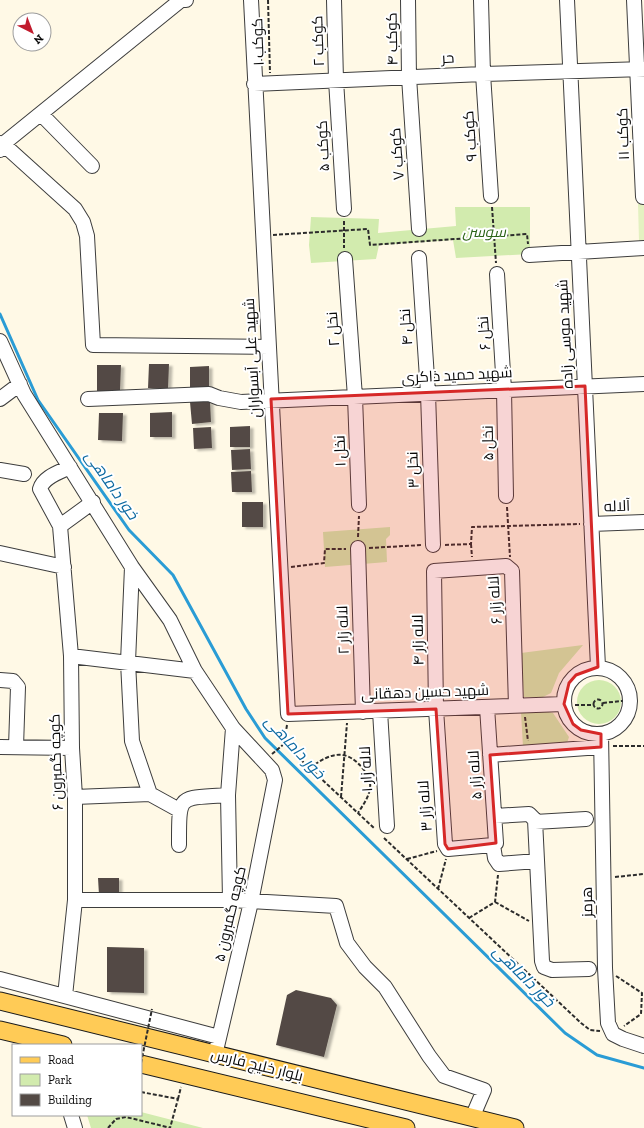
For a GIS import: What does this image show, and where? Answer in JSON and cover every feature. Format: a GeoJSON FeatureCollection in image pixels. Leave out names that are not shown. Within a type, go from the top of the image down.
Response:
{"type":"FeatureCollection","features":[{"type":"Feature","properties":{"kind":"main road","name":"بلوار خلیج فارس"},"geometry":{"type":"LineString","coordinates":[[0,1001],[515,1128]]}},
{"type":"Feature","properties":{"kind":"main road"},"geometry":{"type":"LineString","coordinates":[[5,1031],[59,1044]]}},
{"type":"Feature","properties":{"kind":"main road","name":"بلوار خلیج فارس"},"geometry":{"type":"LineString","coordinates":[[142,1063],[406,1128]]}},
{"type":"Feature","properties":{"kind":"street"},"geometry":{"type":"LineString","coordinates":[[186,0],[181,0],[1,146],[75,209],[83,222],[87,236],[93,345],[268,347]]}},
{"type":"Feature","properties":{"kind":"street","name":"شهید علی آبسواران"},"geometry":{"type":"LineString","coordinates":[[251,0],[254,84],[288,714]]}},
{"type":"Feature","properties":{"kind":"street","name":"کوکب ۲"},"geometry":{"type":"LineString","coordinates":[[334,0],[336,80]]}},
{"type":"Feature","properties":{"kind":"street","name":"کوکب ۴"},"geometry":{"type":"LineString","coordinates":[[408,0],[409,77]]}},
{"type":"Feature","properties":{"kind":"street","name":"کوکب ۹"},"geometry":{"type":"LineString","coordinates":[[480,0],[491,196]]}},
{"type":"Feature","properties":{"kind":"street","name":"شهید موسی زاده"},"geometry":{"type":"LineString","coordinates":[[567,0],[598,667]]}},
{"type":"Feature","properties":{"kind":"street","name":"کوکب ۱۱"},"geometry":{"type":"LineString","coordinates":[[634,0],[641,69],[643,197]]}},
{"type":"Feature","properties":{"kind":"street","name":"حر"},"geometry":{"type":"LineString","coordinates":[[254,84],[641,69]]}},
{"type":"Feature","properties":{"kind":"street","name":"کوکب ۷"},"geometry":{"type":"LineString","coordinates":[[409,77],[419,235]]}},
{"type":"Feature","properties":{"kind":"street","name":"کوکب ۵"},"geometry":{"type":"LineString","coordinates":[[336,80],[344,209]]}},
{"type":"Feature","properties":{"kind":"street"},"geometry":{"type":"LineString","coordinates":[[41,114],[92,166]]}},
{"type":"Feature","properties":{"kind":"street"},"geometry":{"type":"LineString","coordinates":[[529,255],[644,248]]}},
{"type":"Feature","properties":{"kind":"street","name":"نخل ۴"},"geometry":{"type":"LineString","coordinates":[[419,258],[428,393]]}},
{"type":"Feature","properties":{"kind":"street","name":"نخل ۲"},"geometry":{"type":"LineString","coordinates":[[345,259],[355,396]]}},
{"type":"Feature","properties":{"kind":"street","name":"نخل ۶"},"geometry":{"type":"LineString","coordinates":[[497,274],[504,390]]}},
{"type":"Feature","properties":{"kind":"street"},"geometry":{"type":"LineString","coordinates":[[0,341],[20,384],[132,567],[170,620],[195,671],[233,728],[264,762]]}},
{"type":"Feature","properties":{"kind":"street"},"geometry":{"type":"LineString","coordinates":[[0,399],[20,384]]}},
{"type":"Feature","properties":{"kind":"street","name":"شهید حمید ذاکری"},"geometry":{"type":"LineString","coordinates":[[88,399],[209,394],[219,398],[240,402],[644,384]]}},
{"type":"Feature","properties":{"kind":"street","name":"نخل ۵"},"geometry":{"type":"LineString","coordinates":[[504,390],[506,496]]}},
{"type":"Feature","properties":{"kind":"street","name":"نخل ۳"},"geometry":{"type":"LineString","coordinates":[[428,393],[433,545]]}},
{"type":"Feature","properties":{"kind":"street","name":"نخل ۱"},"geometry":{"type":"LineString","coordinates":[[355,396],[359,505]]}},
{"type":"Feature","properties":{"kind":"street"},"geometry":{"type":"LineString","coordinates":[[70,467],[45,479],[41,483],[40,489],[60,526],[93,502]]}},
{"type":"Feature","properties":{"kind":"street"},"geometry":{"type":"LineString","coordinates":[[0,470],[24,474]]}},
{"type":"Feature","properties":{"kind":"street","name":"آلاله"},"geometry":{"type":"LineString","coordinates":[[591,524],[644,522]]}},
{"type":"Feature","properties":{"kind":"street","name":"کوچه گمبرون ۶"},"geometry":{"type":"LineString","coordinates":[[60,526],[71,656],[72,748],[75,797],[75,900],[65,996]]}},
{"type":"Feature","properties":{"kind":"street","name":"لاله زار ۲"},"geometry":{"type":"LineString","coordinates":[[358,548],[362,712]]}},
{"type":"Feature","properties":{"kind":"street"},"geometry":{"type":"LineString","coordinates":[[0,553],[64,567]]}},
{"type":"Feature","properties":{"kind":"street","name":"لاله زار ۶"},"geometry":{"type":"LineString","coordinates":[[434,571],[506,566],[512,571],[520,706]]}},
{"type":"Feature","properties":{"kind":"street"},"geometry":{"type":"LineString","coordinates":[[132,567],[128,662],[132,741],[150,794]]}},
{"type":"Feature","properties":{"kind":"street","name":"لاله زار ۴"},"geometry":{"type":"LineString","coordinates":[[434,571],[436,709]]}},
{"type":"Feature","properties":{"kind":"street"},"geometry":{"type":"LineString","coordinates":[[71,656],[195,671]]}},
{"type":"Feature","properties":{"kind":"street"},"geometry":{"type":"LineString","coordinates":[[490,755],[529,752],[601,740],[621,725],[628,716],[631,705],[637,700],[627,683],[619,675],[609,669],[598,667],[586,669],[576,674],[569,683],[565,694],[564,704],[567,715],[573,724],[581,730],[601,740]]}},
{"type":"Feature","properties":{"kind":"street"},"geometry":{"type":"LineString","coordinates":[[0,680],[12,681],[18,687],[16,747]]}},
{"type":"Feature","properties":{"kind":"street","name":"شهید حسین دهقانی"},"geometry":{"type":"LineString","coordinates":[[288,714],[564,704]]}},
{"type":"Feature","properties":{"kind":"street","name":"لاله زار ۵"},"geometry":{"type":"LineString","coordinates":[[487,707],[495,816],[495,858],[499,864]]}},
{"type":"Feature","properties":{"kind":"street","name":"لاله زار ۳"},"geometry":{"type":"LineString","coordinates":[[436,709],[445,844],[448,849],[494,843]]}},
{"type":"Feature","properties":{"kind":"street","name":"لاله زار ۱"},"geometry":{"type":"LineString","coordinates":[[380,711],[382,831]]}},
{"type":"Feature","properties":{"kind":"street"},"geometry":{"type":"LineString","coordinates":[[230,900],[228,795],[233,728]]}},
{"type":"Feature","properties":{"kind":"street","name":"هرمز"},"geometry":{"type":"LineString","coordinates":[[601,740],[604,968],[608,1023],[613,1034]]}},
{"type":"Feature","properties":{"kind":"street"},"geometry":{"type":"LineString","coordinates":[[0,747],[72,748]]}},
{"type":"Feature","properties":{"kind":"street","name":"کوچه گمبرون ۵"},"geometry":{"type":"LineString","coordinates":[[215,1055],[251,902],[275,780],[272,770],[264,762]]}},
{"type":"Feature","properties":{"kind":"street"},"geometry":{"type":"LineString","coordinates":[[75,797],[150,794],[179,810]]}},
{"type":"Feature","properties":{"kind":"street"},"geometry":{"type":"LineString","coordinates":[[179,845],[179,810],[181,804],[187,799],[228,795]]}},
{"type":"Feature","properties":{"kind":"street"},"geometry":{"type":"LineString","coordinates":[[495,816],[529,814],[534,818],[542,961],[544,966],[552,970],[589,968]]}},
{"type":"Feature","properties":{"kind":"street"},"geometry":{"type":"LineString","coordinates":[[535,822],[586,819]]}},
{"type":"Feature","properties":{"kind":"street"},"geometry":{"type":"LineString","coordinates":[[499,864],[537,861]]}},
{"type":"Feature","properties":{"kind":"street"},"geometry":{"type":"LineString","coordinates":[[75,900],[230,900],[336,906],[347,943],[365,967],[385,987],[429,1056],[444,1076],[484,1090],[472,1118]]}},
{"type":"Feature","properties":{"kind":"street"},"geometry":{"type":"LineString","coordinates":[[0,979],[220,1036]]}},
{"type":"Feature","properties":{"kind":"street"},"geometry":{"type":"LineString","coordinates":[[16,984],[40,1011]]}},
{"type":"Feature","properties":{"kind":"street"},"geometry":{"type":"LineString","coordinates":[[5,1031],[26,1044]]}},
{"type":"Feature","properties":{"kind":"street"},"geometry":{"type":"LineString","coordinates":[[613,1034],[630,1042],[644,1046]]}},
{"type":"Feature","properties":{"kind":"street"},"geometry":{"type":"LineString","coordinates":[[71,1116],[75,1128]]}},
{"type":"Feature","properties":{"kind":"street"},"geometry":{"type":"LineString","coordinates":[[74,1116],[75,1128]]}},
{"type":"Feature","properties":{"kind":"path","name":"کوکب ۱"},"geometry":{"type":"LineString","coordinates":[[268,0],[270,83]]}},
{"type":"Feature","properties":{"kind":"path"},"geometry":{"type":"LineString","coordinates":[[491,196],[497,274]]}},
{"type":"Feature","properties":{"kind":"path"},"geometry":{"type":"LineString","coordinates":[[344,209],[345,259]]}},
{"type":"Feature","properties":{"kind":"path"},"geometry":{"type":"LineString","coordinates":[[262,236],[368,229],[370,245],[419,235],[494,237],[527,234],[529,255]]}},
{"type":"Feature","properties":{"kind":"path"},"geometry":{"type":"LineString","coordinates":[[419,235],[419,258]]}},
{"type":"Feature","properties":{"kind":"path"},"geometry":{"type":"LineString","coordinates":[[506,496],[510,568]]}},
{"type":"Feature","properties":{"kind":"path"},"geometry":{"type":"LineString","coordinates":[[358,548],[359,505]]}},
{"type":"Feature","properties":{"kind":"path"},"geometry":{"type":"LineString","coordinates":[[594,705],[594,701],[598,699],[603,703],[637,700]]}},
{"type":"Feature","properties":{"kind":"path"},"geometry":{"type":"LineString","coordinates":[[564,704],[594,705],[595,708],[599,709],[602,707],[603,703]]}},
{"type":"Feature","properties":{"kind":"path"},"geometry":{"type":"LineString","coordinates":[[520,706],[529,752]]}},
{"type":"Feature","properties":{"kind":"path"},"geometry":{"type":"LineString","coordinates":[[341,797],[348,712]]}},
{"type":"Feature","properties":{"kind":"path"},"geometry":{"type":"LineString","coordinates":[[264,762],[284,744],[288,714]]}},
{"type":"Feature","properties":{"kind":"path"},"geometry":{"type":"LineString","coordinates":[[601,740],[644,746]]}},
{"type":"Feature","properties":{"kind":"path"},"geometry":{"type":"LineString","coordinates":[[284,744],[358,813],[382,831],[406,859],[581,1024],[590,1030],[613,1034],[642,1015],[643,993],[604,968]]}},
{"type":"Feature","properties":{"kind":"path"},"geometry":{"type":"LineString","coordinates":[[310,768],[325,758],[344,755],[352,758],[359,764],[367,774],[371,786],[367,800],[358,813]]}},
{"type":"Feature","properties":{"kind":"path"},"geometry":{"type":"LineString","coordinates":[[406,859],[448,849],[438,889]]}},
{"type":"Feature","properties":{"kind":"path"},"geometry":{"type":"LineString","coordinates":[[495,902],[499,864]]}},
{"type":"Feature","properties":{"kind":"path"},"geometry":{"type":"LineString","coordinates":[[603,878],[644,874]]}},
{"type":"Feature","properties":{"kind":"path"},"geometry":{"type":"LineString","coordinates":[[495,902],[541,927]]}},
{"type":"Feature","properties":{"kind":"path"},"geometry":{"type":"LineString","coordinates":[[469,918],[495,902]]}},
{"type":"Feature","properties":{"kind":"path"},"geometry":{"type":"LineString","coordinates":[[142,1058],[152,1009]]}},
{"type":"Feature","properties":{"kind":"path"},"geometry":{"type":"LineString","coordinates":[[108,1128],[116,1119],[126,1117],[170,1128],[178,1100],[142,1092]]}},
{"type":"Feature","properties":{"kind":"highlighted area"},"geometry":{"type":"Polygon","coordinates":[[[585,386],[598,667],[576,675],[569,683],[564,704],[573,724],[581,730],[601,734],[601,747],[490,755],[496,843],[448,849],[445,844],[436,709],[288,714],[271,399],[585,386]]]}},
{"type":"Feature","properties":{"kind":"green space"},"geometry":{"type":"Polygon","coordinates":[[[638,204],[644,204],[644,240],[639,241],[638,204]]]}},
{"type":"Feature","properties":{"kind":"green space","name":"سوسن"},"geometry":{"type":"Polygon","coordinates":[[[455,207],[530,207],[530,254],[456,258],[453,240],[379,245],[376,259],[311,263],[309,245],[311,217],[379,219],[378,233],[456,226],[455,207]]]}},
{"type":"Feature","properties":{"kind":"green space"},"geometry":{"type":"Polygon","coordinates":[[[390,527],[390,535],[386,539],[387,562],[325,567],[323,532],[390,527]]]}},
{"type":"Feature","properties":{"kind":"green space"},"geometry":{"type":"Polygon","coordinates":[[[583,645],[559,673],[551,693],[543,697],[524,697],[521,653],[583,645]]]}},
{"type":"Feature","properties":{"kind":"green space"},"geometry":{"type":"Polygon","coordinates":[[[595,680],[603,680],[608,681],[615,686],[620,693],[620,711],[615,718],[608,723],[595,724],[587,721],[580,714],[577,706],[577,698],[580,690],[587,683],[595,680]]]}},
{"type":"Feature","properties":{"kind":"green space"},"geometry":{"type":"Polygon","coordinates":[[[544,711],[553,713],[569,737],[567,743],[523,747],[521,712],[544,711]]]}},
{"type":"Feature","properties":{"kind":"green space"},"geometry":{"type":"Polygon","coordinates":[[[142,1112],[203,1128],[91,1128],[87,1116],[142,1116],[142,1112]]]}},
{"type":"Feature","properties":{"kind":"building"},"geometry":{"type":"Polygon","coordinates":[[[149,364],[169,364],[168,389],[148,388],[149,364]]]}},
{"type":"Feature","properties":{"kind":"building"},"geometry":{"type":"Polygon","coordinates":[[[97,365],[121,365],[120,391],[97,391],[97,365]]]}},
{"type":"Feature","properties":{"kind":"building"},"geometry":{"type":"Polygon","coordinates":[[[209,366],[209,387],[190,388],[190,367],[209,366]]]}},
{"type":"Feature","properties":{"kind":"building"},"geometry":{"type":"Polygon","coordinates":[[[210,401],[211,422],[192,424],[190,402],[210,401]]]}},
{"type":"Feature","properties":{"kind":"building"},"geometry":{"type":"Polygon","coordinates":[[[172,412],[172,437],[150,437],[150,413],[172,412]]]}},
{"type":"Feature","properties":{"kind":"building"},"geometry":{"type":"Polygon","coordinates":[[[99,413],[123,413],[122,441],[98,440],[99,413]]]}},
{"type":"Feature","properties":{"kind":"building"},"geometry":{"type":"Polygon","coordinates":[[[250,426],[250,447],[230,447],[230,427],[250,426]]]}},
{"type":"Feature","properties":{"kind":"building"},"geometry":{"type":"Polygon","coordinates":[[[211,427],[212,448],[194,449],[193,428],[211,427]]]}},
{"type":"Feature","properties":{"kind":"building"},"geometry":{"type":"Polygon","coordinates":[[[250,449],[251,469],[232,470],[231,450],[250,449]]]}},
{"type":"Feature","properties":{"kind":"building"},"geometry":{"type":"Polygon","coordinates":[[[251,471],[252,492],[232,492],[231,472],[251,471]]]}},
{"type":"Feature","properties":{"kind":"building"},"geometry":{"type":"Polygon","coordinates":[[[242,502],[263,502],[263,527],[242,527],[242,502]]]}},
{"type":"Feature","properties":{"kind":"building"},"geometry":{"type":"Polygon","coordinates":[[[98,878],[119,878],[119,895],[99,895],[98,878]]]}},
{"type":"Feature","properties":{"kind":"building"},"geometry":{"type":"Polygon","coordinates":[[[107,947],[144,948],[144,993],[107,992],[107,947]]]}},
{"type":"Feature","properties":{"kind":"building"},"geometry":{"type":"Polygon","coordinates":[[[296,990],[331,998],[337,1005],[324,1057],[276,1045],[287,995],[296,990]]]}},
{"type":"Feature","properties":{"kind":"waterway","name":"خور داماهی"},"geometry":{"type":"LineString","coordinates":[[0,314],[38,400],[129,530],[173,575],[246,709],[265,738],[565,1033],[597,1055],[644,1068]]}}]}
